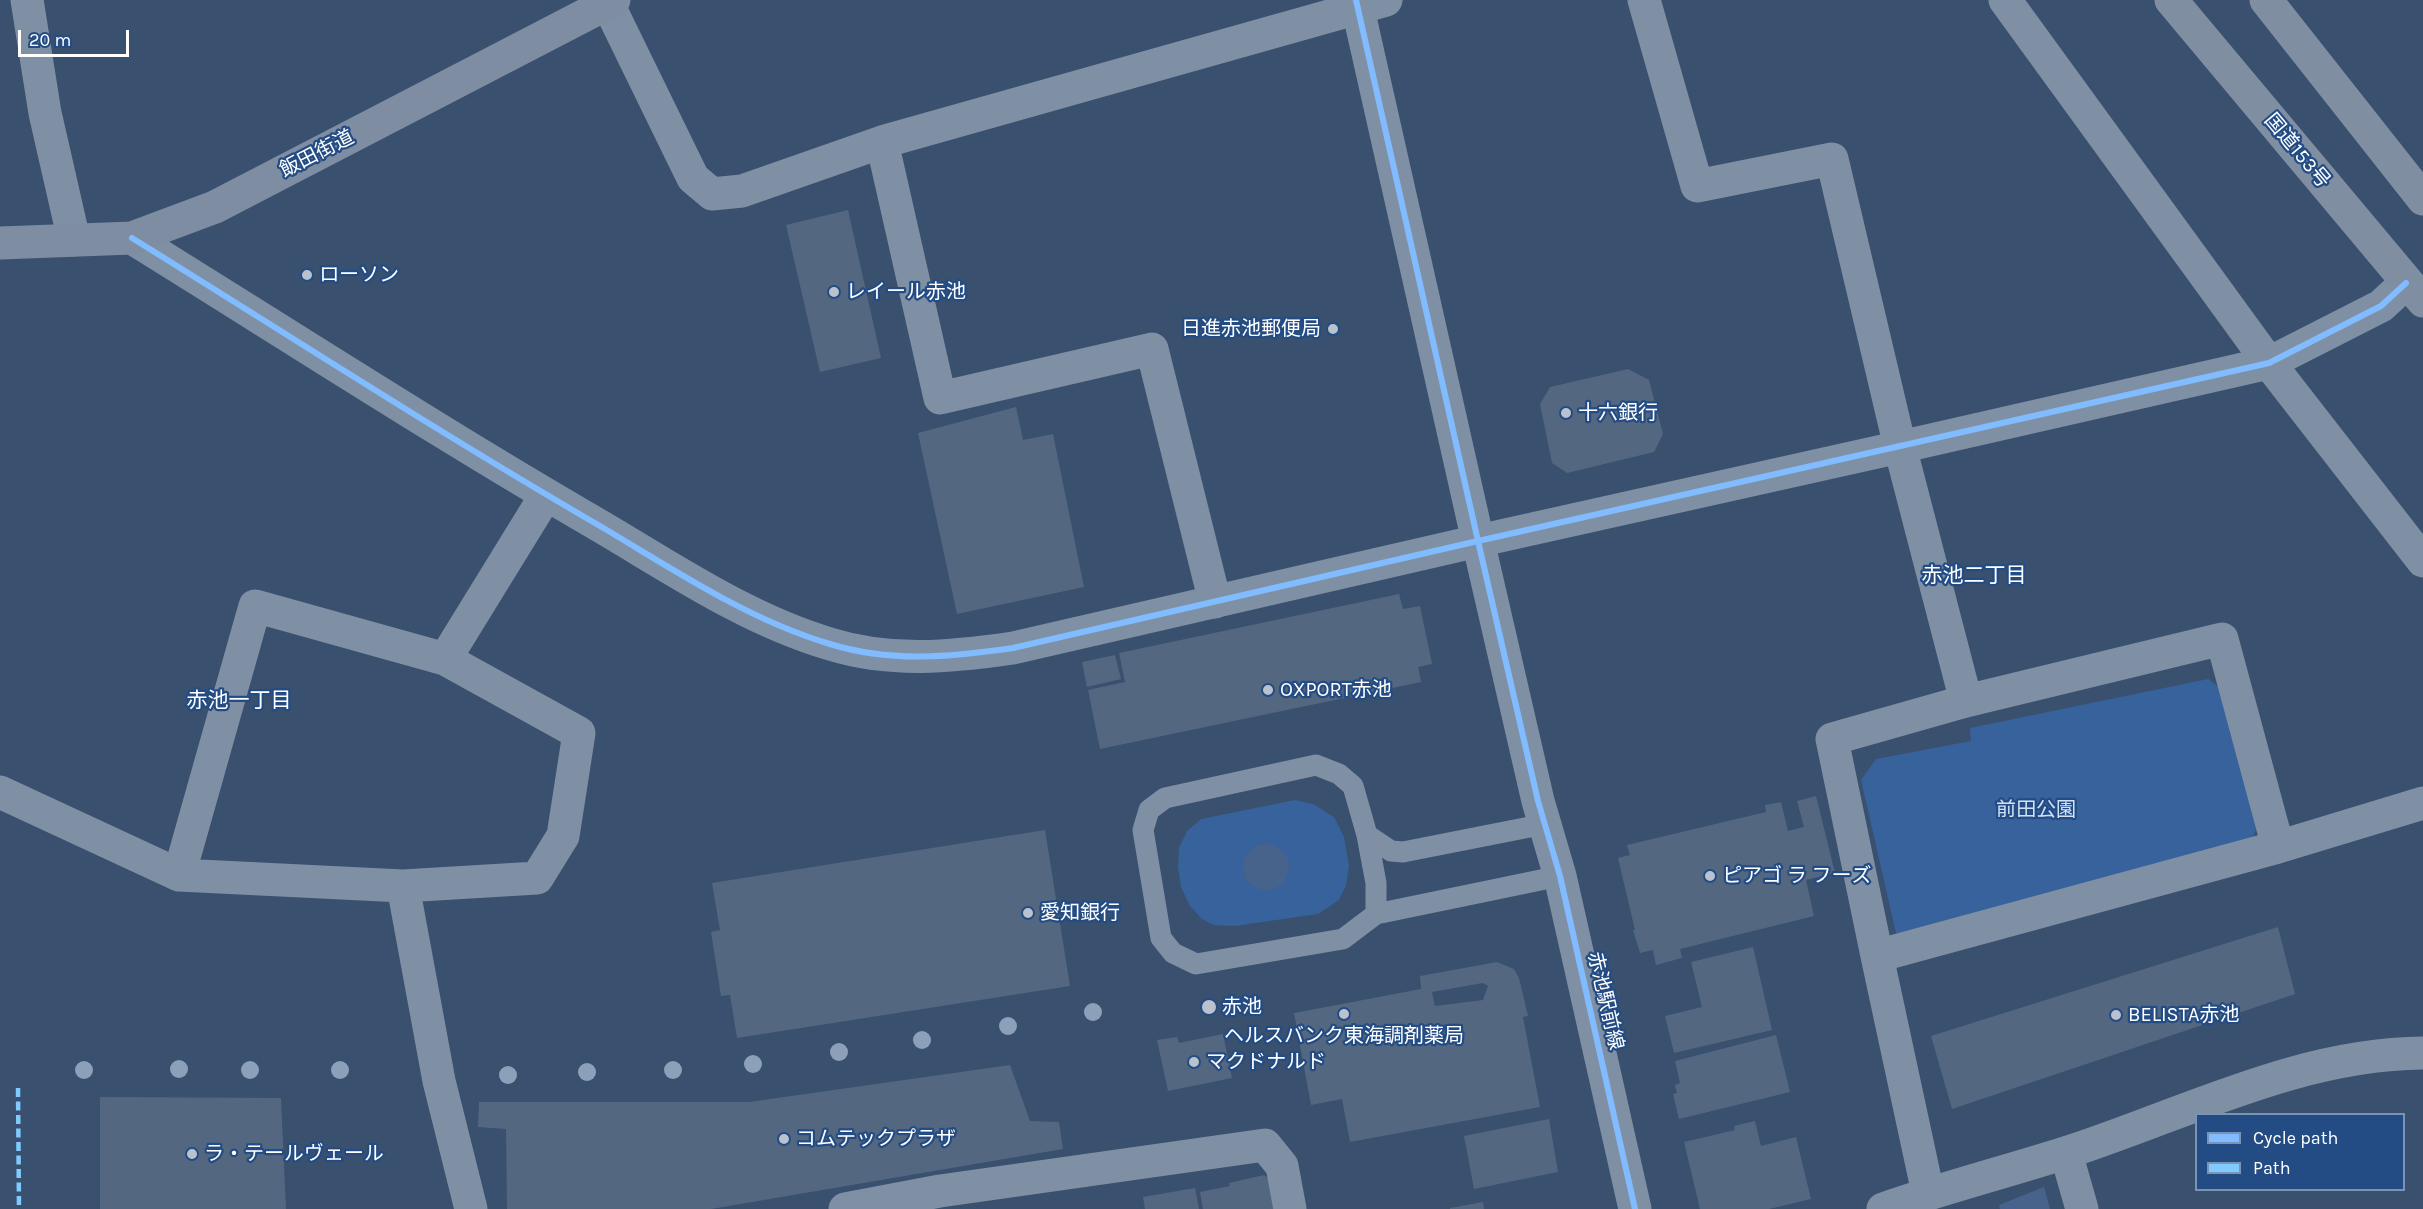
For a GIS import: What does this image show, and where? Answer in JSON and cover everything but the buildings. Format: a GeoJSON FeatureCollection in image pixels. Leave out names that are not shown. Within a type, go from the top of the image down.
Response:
{"type":"FeatureCollection","features":[{"type":"Feature","properties":{"kind":"highway","name":"国道153号"},"geometry":{"type":"LineString","coordinates":[[2171,0],[2415,292]]}},
{"type":"Feature","properties":{"kind":"highway"},"geometry":{"type":"LineString","coordinates":[[2266,0],[2423,199]]}},
{"type":"Feature","properties":{"kind":"main road","name":"飯田街道"},"geometry":{"type":"LineString","coordinates":[[0,243],[132,238],[215,207],[611,2]]}},
{"type":"Feature","properties":{"kind":"street"},"geometry":{"type":"LineString","coordinates":[[27,0],[45,113],[74,240]]}},
{"type":"Feature","properties":{"kind":"street"},"geometry":{"type":"LineString","coordinates":[[1644,0],[1697,186],[1832,159],[1900,447],[1966,701]]}},
{"type":"Feature","properties":{"kind":"street"},"geometry":{"type":"LineString","coordinates":[[2005,0],[2268,363],[2423,561]]}},
{"type":"Feature","properties":{"kind":"street"},"geometry":{"type":"LineString","coordinates":[[611,2],[693,178],[712,194],[742,191],[882,142],[1367,3]]}},
{"type":"Feature","properties":{"kind":"street","name":"赤池駅前線"},"geometry":{"type":"LineString","coordinates":[[1367,3],[1478,541],[1541,812],[1560,876],[1635,1209]]}},
{"type":"Feature","properties":{"kind":"street"},"geometry":{"type":"LineString","coordinates":[[882,142],[940,398],[1152,349],[1215,602]]}},
{"type":"Feature","properties":{"kind":"street"},"geometry":{"type":"LineString","coordinates":[[132,238],[546,495],[723,598],[776,623],[830,644],[888,657],[952,657],[1013,648],[2268,363],[2381,306],[2415,292]]}},
{"type":"Feature","properties":{"kind":"street"},"geometry":{"type":"LineString","coordinates":[[445,658],[546,495]]}},
{"type":"Feature","properties":{"kind":"street"},"geometry":{"type":"LineString","coordinates":[[0,792],[179,875],[404,886],[537,878],[563,836],[579,733],[445,658],[255,606],[179,875]]}},
{"type":"Feature","properties":{"kind":"street"},"geometry":{"type":"LineString","coordinates":[[1928,1193],[1832,739],[1966,701],[2222,639],[2278,847]]}},
{"type":"Feature","properties":{"kind":"street"},"geometry":{"type":"LineString","coordinates":[[1877,956],[2278,847],[2423,802]]}},
{"type":"Feature","properties":{"kind":"street"},"geometry":{"type":"LineString","coordinates":[[404,886],[439,1081],[471,1209]]}},
{"type":"Feature","properties":{"kind":"street"},"geometry":{"type":"LineString","coordinates":[[1883,1209],[1928,1193],[2066,1153],[2294,1071],[2399,1053],[2423,1053]]}},
{"type":"Feature","properties":{"kind":"street"},"geometry":{"type":"LineString","coordinates":[[845,1209],[940,1191],[1265,1145],[1281,1166],[1290,1209]]}},
{"type":"Feature","properties":{"kind":"street"},"geometry":{"type":"LineString","coordinates":[[2066,1153],[2082,1209]]}},
{"type":"Feature","properties":{"kind":"lane"},"geometry":{"type":"LineString","coordinates":[[1376,914],[1376,883],[1367,835],[1353,786],[1339,774],[1316,765],[1165,798],[1149,810],[1143,830],[1161,938],[1173,953],[1196,964],[1342,939],[1376,914],[1560,876]]}},
{"type":"Feature","properties":{"kind":"lane"},"geometry":{"type":"LineString","coordinates":[[1367,835],[1391,851],[1403,852],[1541,812]]}},
{"type":"Feature","properties":{"kind":"green space","name":"前田公園"},"geometry":{"type":"Polygon","coordinates":[[[2208,679],[2222,689],[2256,830],[2249,848],[1917,939],[1896,933],[1861,780],[1876,759],[1971,741],[1970,728],[2208,679]]]}},
{"type":"Feature","properties":{"kind":"green space"},"geometry":{"type":"Polygon","coordinates":[[[1295,800],[1313,804],[1334,817],[1344,837],[1349,866],[1346,885],[1339,900],[1318,914],[1235,926],[1214,925],[1202,919],[1190,906],[1181,887],[1178,867],[1179,848],[1187,831],[1201,819],[1295,800]]]}},
{"type":"Feature","properties":{"kind":"shaded area"},"geometry":{"type":"Polygon","coordinates":[[[1266,844],[1282,851],[1289,867],[1282,883],[1266,890],[1250,883],[1243,867],[1250,851],[1266,844]]]}},
{"type":"Feature","properties":{"kind":"shaded area"},"geometry":{"type":"Polygon","coordinates":[[[2044,1187],[2050,1209],[2000,1209],[1999,1205],[2044,1187]]]}},
{"type":"Feature","properties":{"kind":"marked path"},"geometry":{"type":"LineString","coordinates":[[18,1088],[19,1209]]}},
{"type":"Feature","properties":{"kind":"cycle path"},"geometry":{"type":"LineString","coordinates":[[1356,0],[1478,541],[2269,363],[2381,306],[2406,283]]}},
{"type":"Feature","properties":{"kind":"cycle path"},"geometry":{"type":"LineString","coordinates":[[132,238],[423,420],[683,576],[770,621],[800,634],[853,650],[898,656],[944,656],[1013,648],[1478,541],[1538,801],[1560,876],[1635,1209]]}},
{"type":"Feature","properties":{"kind":"place","name":"ローソン"},"geometry":{"type":"Point","coordinates":[307,275]}},
{"type":"Feature","properties":{"kind":"place","name":"レイール赤池"},"geometry":{"type":"Point","coordinates":[834,292]}},
{"type":"Feature","properties":{"kind":"place","name":"日進赤池郵便局"},"geometry":{"type":"Point","coordinates":[1333,329]}},
{"type":"Feature","properties":{"kind":"place","name":"十六銀行"},"geometry":{"type":"Point","coordinates":[1566,413]}},
{"type":"Feature","properties":{"kind":"place","name":"OXPORT赤池"},"geometry":{"type":"Point","coordinates":[1268,690]}},
{"type":"Feature","properties":{"kind":"place","name":"ピアゴ ラ フーズ"},"geometry":{"type":"Point","coordinates":[1710,876]}},
{"type":"Feature","properties":{"kind":"place","name":"愛知銀行"},"geometry":{"type":"Point","coordinates":[1028,913]}},
{"type":"Feature","properties":{"kind":"place","name":"赤池"},"geometry":{"type":"Point","coordinates":[1209,1007]}},
{"type":"Feature","properties":{"kind":"place","name":"ヘルスバンク東海調剤薬局"},"geometry":{"type":"Point","coordinates":[1344,1014]}},
{"type":"Feature","properties":{"kind":"place","name":"BELISTA赤池"},"geometry":{"type":"Point","coordinates":[2116,1015]}},
{"type":"Feature","properties":{"kind":"place","name":"マクドナルド"},"geometry":{"type":"Point","coordinates":[1194,1062]}},
{"type":"Feature","properties":{"kind":"place","name":"コムテックプラザ"},"geometry":{"type":"Point","coordinates":[784,1139]}},
{"type":"Feature","properties":{"kind":"place","name":"ラ・テールヴェール"},"geometry":{"type":"Point","coordinates":[192,1154]}},
{"type":"Feature","properties":{"kind":"district","name":"赤池二丁目"},"geometry":{"type":"Point","coordinates":[1974,576]}},
{"type":"Feature","properties":{"kind":"district","name":"赤池一丁目"},"geometry":{"type":"Point","coordinates":[239,701]}}]}
